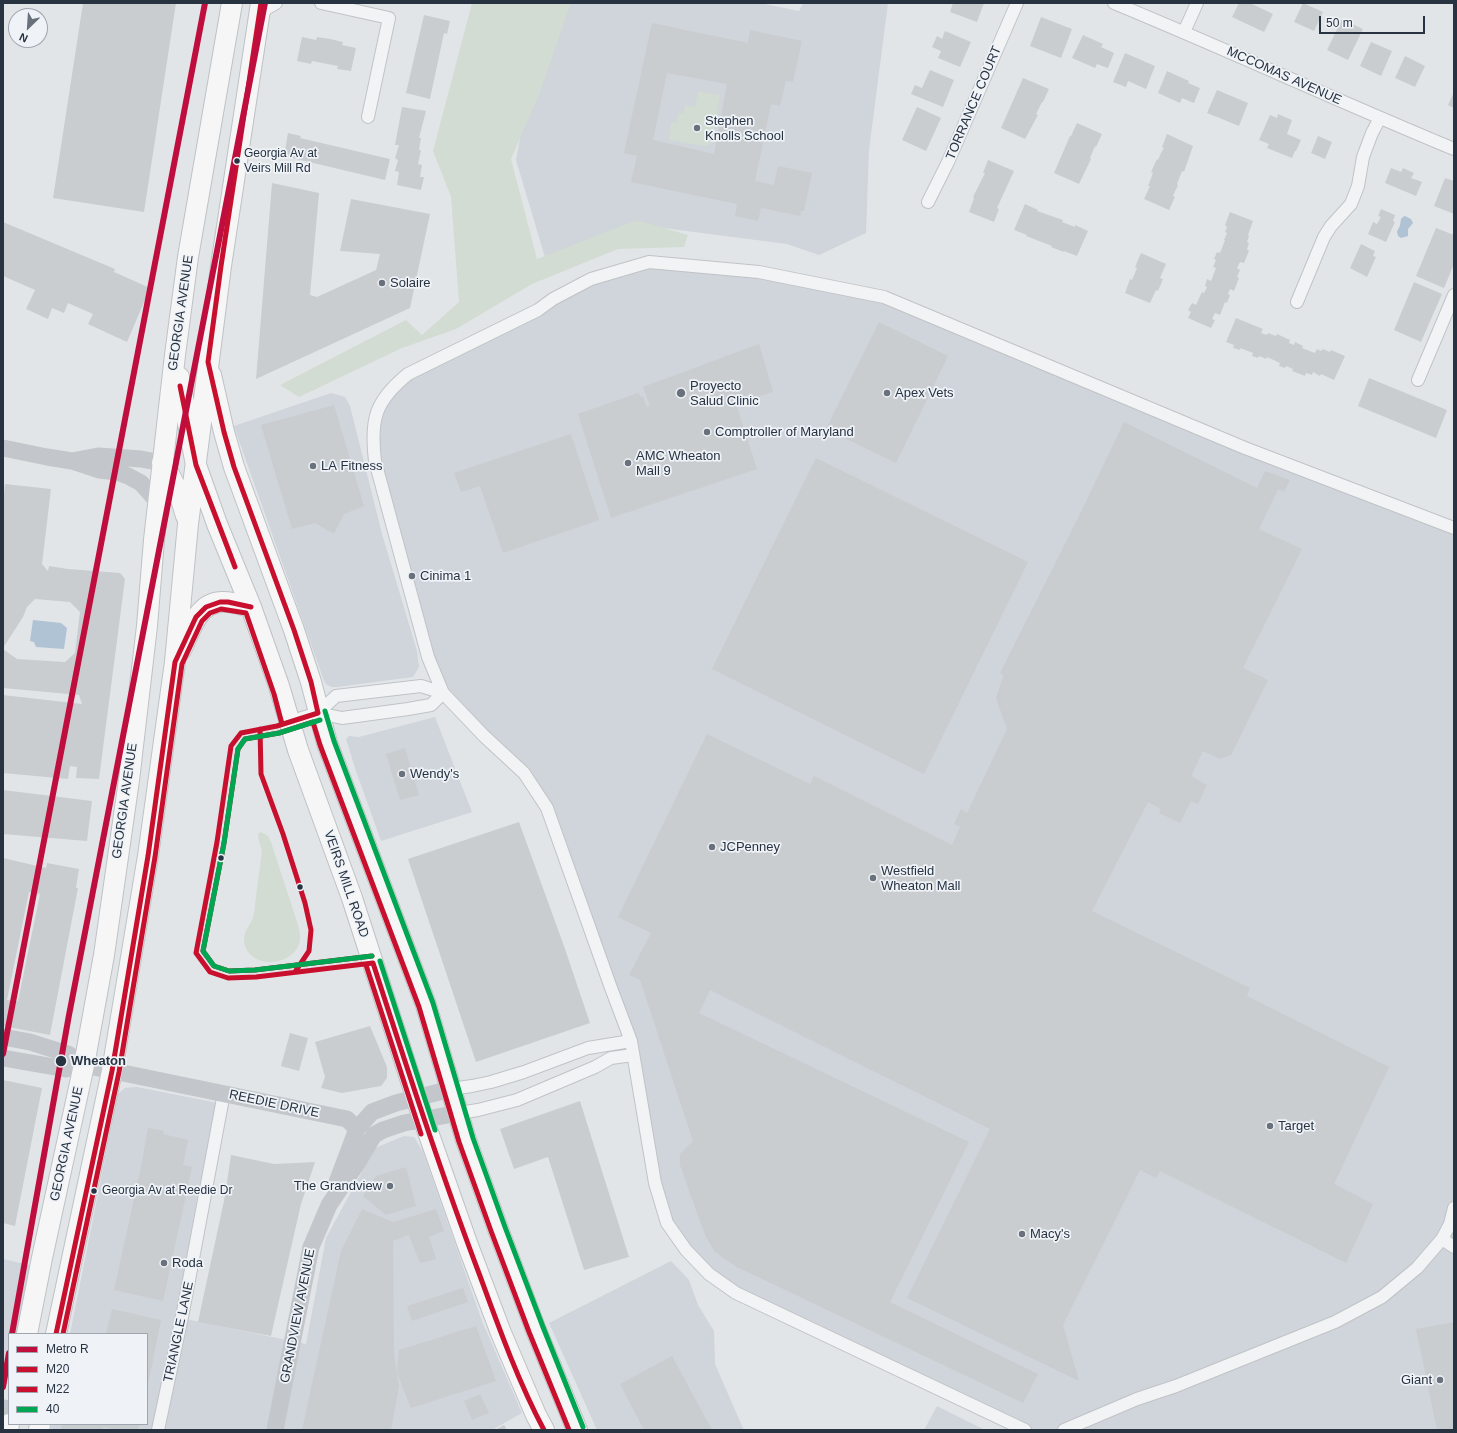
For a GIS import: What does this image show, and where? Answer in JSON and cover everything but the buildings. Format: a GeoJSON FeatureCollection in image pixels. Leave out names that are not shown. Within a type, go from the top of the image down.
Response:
{"type":"FeatureCollection","features":[{"type":"Feature","properties":{"kind":"main road","name":"GEORGIA AVENUE"},"geometry":{"type":"LineString","coordinates":[[27,1333],[84,1065],[104,955],[129,780],[147,626],[162,463],[188,257],[232,3]]}},
{"type":"Feature","properties":{"kind":"main road"},"geometry":{"type":"LineString","coordinates":[[56,1333],[112,1071],[148,856],[175,662],[188,524],[208,362],[260,8]]}},
{"type":"Feature","properties":{"kind":"main road","name":"VEIRS MILL ROAD"},"geometry":{"type":"LineString","coordinates":[[175,355],[196,465],[217,524],[251,608],[279,686],[289,722],[352,898],[416,1097],[467,1243],[496,1320],[536,1415],[544,1430]]}},
{"type":"Feature","properties":{"kind":"main road"},"geometry":{"type":"LineString","coordinates":[[208,362],[224,432],[234,467],[294,630],[311,682],[327,743],[426,1005],[466,1140],[536,1330],[577,1430]]}},
{"type":"Feature","properties":{"kind":"main road"},"geometry":{"type":"LineString","coordinates":[[162,463],[172,476],[179,493],[188,524]]}},
{"type":"Feature","properties":{"kind":"main road"},"geometry":{"type":"LineString","coordinates":[[175,662],[196,618],[206,607],[220,602],[228,602],[251,608]]}},
{"type":"Feature","properties":{"kind":"street"},"geometry":{"type":"LineString","coordinates":[[260,8],[276,3]]}},
{"type":"Feature","properties":{"kind":"street"},"geometry":{"type":"LineString","coordinates":[[322,3],[389,18],[368,117]]}},
{"type":"Feature","properties":{"kind":"street","name":"TORRANCE COURT"},"geometry":{"type":"LineString","coordinates":[[928,202],[948,162],[1017,3]]}},
{"type":"Feature","properties":{"kind":"street","name":"MCCOMAS AVENUE"},"geometry":{"type":"LineString","coordinates":[[1114,3],[1454,149]]}},
{"type":"Feature","properties":{"kind":"street"},"geometry":{"type":"LineString","coordinates":[[1184,32],[1197,3]]}},
{"type":"Feature","properties":{"kind":"street"},"geometry":{"type":"LineString","coordinates":[[1297,302],[1324,237],[1331,226],[1351,204],[1358,186],[1363,157],[1380,118]]}},
{"type":"Feature","properties":{"kind":"street"},"geometry":{"type":"LineString","coordinates":[[1025,1430],[736,1293],[709,1274],[686,1250],[667,1223],[655,1183],[631,1041],[547,808],[524,773],[484,736],[442,693],[428,657],[375,461],[372,440],[374,420],[379,406],[393,386],[408,374],[429,362],[538,310],[553,299],[591,279],[649,262],[759,272],[884,297],[1245,448],[1454,528]]}},
{"type":"Feature","properties":{"kind":"street"},"geometry":{"type":"LineString","coordinates":[[1418,380],[1454,295]]}},
{"type":"Feature","properties":{"kind":"street"},"geometry":{"type":"LineString","coordinates":[[3,448],[72,461],[99,470],[116,472],[128,476],[141,483],[158,503]]}},
{"type":"Feature","properties":{"kind":"street"},"geometry":{"type":"LineString","coordinates":[[72,461],[98,456],[141,459],[162,463]]}},
{"type":"Feature","properties":{"kind":"street"},"geometry":{"type":"LineString","coordinates":[[289,722],[318,713],[336,696],[421,686],[442,693]]}},
{"type":"Feature","properties":{"kind":"street"},"geometry":{"type":"LineString","coordinates":[[318,713],[342,718],[408,709],[430,704],[442,693]]}},
{"type":"Feature","properties":{"kind":"street","name":"REEDIE DRIVE"},"geometry":{"type":"LineString","coordinates":[[3,1037],[30,1042],[68,1054],[84,1065],[347,1119],[357,1129]]}},
{"type":"Feature","properties":{"kind":"street"},"geometry":{"type":"LineString","coordinates":[[357,1129],[372,1112],[396,1102],[451,1089],[492,1082],[524,1072],[588,1048],[631,1041]]}},
{"type":"Feature","properties":{"kind":"street"},"geometry":{"type":"LineString","coordinates":[[459,1113],[484,1109],[517,1100],[595,1067],[611,1058],[633,1055]]}},
{"type":"Feature","properties":{"kind":"street","name":"REEDIE DRIVE"},"geometry":{"type":"LineString","coordinates":[[3,1058],[66,1069],[84,1065]]}},
{"type":"Feature","properties":{"kind":"street","name":"TRIANGLE LANE"},"geometry":{"type":"LineString","coordinates":[[158,1430],[183,1312],[224,1093]]}},
{"type":"Feature","properties":{"kind":"street","name":"GRANDVIEW AVENUE"},"geometry":{"type":"LineString","coordinates":[[329,1205],[374,1135],[383,1130],[399,1125],[459,1113]]}},
{"type":"Feature","properties":{"kind":"street","name":"GRANDVIEW AVENUE"},"geometry":{"type":"LineString","coordinates":[[275,1430],[312,1247],[357,1129]]}},
{"type":"Feature","properties":{"kind":"street"},"geometry":{"type":"LineString","coordinates":[[1064,1430],[1137,1399],[1176,1386],[1335,1322],[1382,1297],[1417,1268],[1442,1239],[1452,1225],[1454,1208]]}},
{"type":"Feature","properties":{"kind":"street"},"geometry":{"type":"LineString","coordinates":[[1442,1239],[1454,1246]]}},
{"type":"Feature","properties":{"kind":"shaded area"},"geometry":{"type":"Polygon","coordinates":[[[472,3],[571,3],[539,95],[511,159],[537,259],[637,220],[688,235],[684,247],[618,249],[532,284],[456,329],[402,348],[299,397],[280,385],[406,320],[422,335],[459,302],[451,197],[433,151],[472,3]]]}},
{"type":"Feature","properties":{"kind":"shaded area","name":"Stephen Knolls School"},"geometry":{"type":"Polygon","coordinates":[[[548,3],[760,3],[799,11],[803,3],[888,3],[869,150],[866,233],[819,255],[787,244],[640,225],[547,264],[516,160],[548,3]]]}},
{"type":"Feature","properties":{"kind":"shaded area"},"geometry":{"type":"Polygon","coordinates":[[[698,91],[720,95],[712,143],[705,146],[669,140],[671,123],[677,123],[678,113],[684,113],[685,105],[695,107],[698,91]]]}},
{"type":"Feature","properties":{"kind":"shaded area"},"geometry":{"type":"Polygon","coordinates":[[[649,262],[759,272],[884,297],[1454,528],[1454,1430],[1025,1430],[709,1274],[679,1251],[667,1223],[631,1041],[547,808],[524,773],[443,693],[372,440],[393,386],[553,299],[649,262]]]}},
{"type":"Feature","properties":{"kind":"shaded area"},"geometry":{"type":"Polygon","coordinates":[[[331,393],[345,397],[350,406],[382,534],[417,651],[419,667],[413,677],[337,687],[331,687],[326,684],[234,426],[331,393]]]}},
{"type":"Feature","properties":{"kind":"shaded area"},"geometry":{"type":"Polygon","coordinates":[[[435,717],[472,812],[381,841],[346,739],[349,736],[359,737],[435,717]]]}},
{"type":"Feature","properties":{"kind":"shaded area"},"geometry":{"type":"Polygon","coordinates":[[[261,832],[268,836],[271,842],[299,928],[300,940],[296,950],[280,961],[261,961],[252,956],[246,949],[244,939],[254,912],[262,850],[258,834],[261,832]]]}},
{"type":"Feature","properties":{"kind":"shaded area"},"geometry":{"type":"Polygon","coordinates":[[[137,1087],[217,1103],[197,1199],[176,1317],[306,1344],[326,1238],[375,1148],[404,1136],[414,1137],[423,1152],[482,1321],[522,1413],[492,1430],[51,1430],[52,1425],[148,1425],[148,1333],[70,1333],[118,1094],[125,1088],[137,1087]]]}},
{"type":"Feature","properties":{"kind":"shaded area"},"geometry":{"type":"Polygon","coordinates":[[[3,1259],[34,1266],[19,1333],[8,1333],[8,1375],[3,1383],[3,1259]]]}},
{"type":"Feature","properties":{"kind":"shaded area"},"geometry":{"type":"Polygon","coordinates":[[[671,1261],[689,1280],[698,1305],[714,1331],[715,1364],[744,1430],[597,1430],[549,1323],[671,1261]]]}},
{"type":"Feature","properties":{"kind":"shaded area"},"geometry":{"type":"Polygon","coordinates":[[[937,1406],[985,1430],[924,1430],[937,1406]]]}},
{"type":"Feature","properties":{"kind":"water"},"geometry":{"type":"Polygon","coordinates":[[[1405,216],[1411,219],[1413,223],[1408,229],[1408,236],[1401,238],[1398,236],[1397,231],[1400,226],[1401,218],[1405,216]]]}},
{"type":"Feature","properties":{"kind":"water"},"geometry":{"type":"Polygon","coordinates":[[[33,620],[61,623],[67,628],[64,649],[36,647],[34,642],[30,641],[33,620]]]}},
{"type":"Feature","properties":{"kind":"metro line","name":"R"},"geometry":{"type":"LineString","coordinates":[[3,1054],[205,3]]}},
{"type":"Feature","properties":{"kind":"metro line","name":"R"},"geometry":{"type":"LineString","coordinates":[[12,1333],[69,1015],[265,3]]}},
{"type":"Feature","properties":{"kind":"metro line","name":"R"},"geometry":{"type":"LineString","coordinates":[[3,1387],[8,1359]]}},
{"type":"Feature","properties":{"kind":"transit line","name":"M20"},"geometry":{"type":"LineString","coordinates":[[261,3],[208,362],[224,432],[234,467],[294,630],[311,682],[318,713],[277,726],[241,733],[231,746],[217,842],[196,953],[210,972],[228,978],[256,977],[373,963],[425,1120],[494,1315],[509,1354],[544,1430]]}},
{"type":"Feature","properties":{"kind":"transit line","name":"M20"},"geometry":{"type":"LineString","coordinates":[[180,386],[196,465],[235,567]]}},
{"type":"Feature","properties":{"kind":"transit line","name":"M20"},"geometry":{"type":"LineString","coordinates":[[56,1333],[112,1071],[148,856],[175,662],[196,617],[206,607],[220,602],[228,602],[251,607]]}},
{"type":"Feature","properties":{"kind":"transit line","name":"M22"},"geometry":{"type":"LineString","coordinates":[[63,1333],[119,1072],[155,857],[182,664],[202,621],[210,613],[221,609],[246,613],[274,694],[282,724]]}},
{"type":"Feature","properties":{"kind":"transit line","name":"40"},"geometry":{"type":"LineString","coordinates":[[325,711],[334,741],[433,1003],[473,1138],[505,1227],[583,1427]]}},
{"type":"Feature","properties":{"kind":"transit line","name":"40"},"geometry":{"type":"LineString","coordinates":[[320,720],[279,733],[245,739],[238,749],[224,843],[203,951],[214,966],[229,971],[255,970],[372,956]]}},
{"type":"Feature","properties":{"kind":"transit line","name":"M22"},"geometry":{"type":"LineString","coordinates":[[372,956],[255,970],[229,971],[214,966],[203,951],[224,843],[238,749],[245,739],[279,733],[313,722],[320,745],[419,1007],[459,1142],[491,1231],[529,1332],[569,1430]]}},
{"type":"Feature","properties":{"kind":"transit line","name":"M20"},"geometry":{"type":"LineString","coordinates":[[260,729],[261,774],[283,834],[305,903],[311,930],[309,951],[295,972]]}},
{"type":"Feature","properties":{"kind":"transit line","name":"40"},"geometry":{"type":"LineString","coordinates":[[380,961],[435,1130]]}},
{"type":"Feature","properties":{"kind":"transit line","name":"M22"},"geometry":{"type":"LineString","coordinates":[[366,965],[421,1134]]}},
{"type":"Feature","properties":{"kind":"place","name":"Stephen Knolls School"},"geometry":{"type":"Point","coordinates":[697,128]}},
{"type":"Feature","properties":{"kind":"place","name":"Georgia Av at Veirs Mill Rd"},"geometry":{"type":"Point","coordinates":[237,161]}},
{"type":"Feature","properties":{"kind":"place","name":"Solaire"},"geometry":{"type":"Point","coordinates":[382,283]}},
{"type":"Feature","properties":{"kind":"place","name":"Proyecto Salud Clinic"},"geometry":{"type":"Point","coordinates":[681,393]}},
{"type":"Feature","properties":{"kind":"place","name":"Apex Vets"},"geometry":{"type":"Point","coordinates":[887,393]}},
{"type":"Feature","properties":{"kind":"place","name":"Comptroller of Maryland"},"geometry":{"type":"Point","coordinates":[707,432]}},
{"type":"Feature","properties":{"kind":"place","name":"AMC Wheaton Mall 9"},"geometry":{"type":"Point","coordinates":[628,463]}},
{"type":"Feature","properties":{"kind":"place","name":"LA Fitness"},"geometry":{"type":"Point","coordinates":[313,466]}},
{"type":"Feature","properties":{"kind":"place","name":"Cinima 1"},"geometry":{"type":"Point","coordinates":[412,576]}},
{"type":"Feature","properties":{"kind":"place","name":"Wendy's"},"geometry":{"type":"Point","coordinates":[402,774]}},
{"type":"Feature","properties":{"kind":"place","name":"JCPenney"},"geometry":{"type":"Point","coordinates":[712,847]}},
{"type":"Feature","properties":{"kind":"place","name":"Westfield Wheaton Mall"},"geometry":{"type":"Point","coordinates":[873,878]}},
{"type":"Feature","properties":{"kind":"place","name":"Wheaton"},"geometry":{"type":"Point","coordinates":[61,1061]}},
{"type":"Feature","properties":{"kind":"place","name":"Target"},"geometry":{"type":"Point","coordinates":[1270,1126]}},
{"type":"Feature","properties":{"kind":"place","name":"The Grandview"},"geometry":{"type":"Point","coordinates":[390,1186]}},
{"type":"Feature","properties":{"kind":"place","name":"Georgia Av at Reedie Dr"},"geometry":{"type":"Point","coordinates":[94,1191]}},
{"type":"Feature","properties":{"kind":"place","name":"Macy's"},"geometry":{"type":"Point","coordinates":[1022,1234]}},
{"type":"Feature","properties":{"kind":"place","name":"Roda"},"geometry":{"type":"Point","coordinates":[164,1263]}},
{"type":"Feature","properties":{"kind":"place","name":"Giant"},"geometry":{"type":"Point","coordinates":[1440,1380]}}]}
